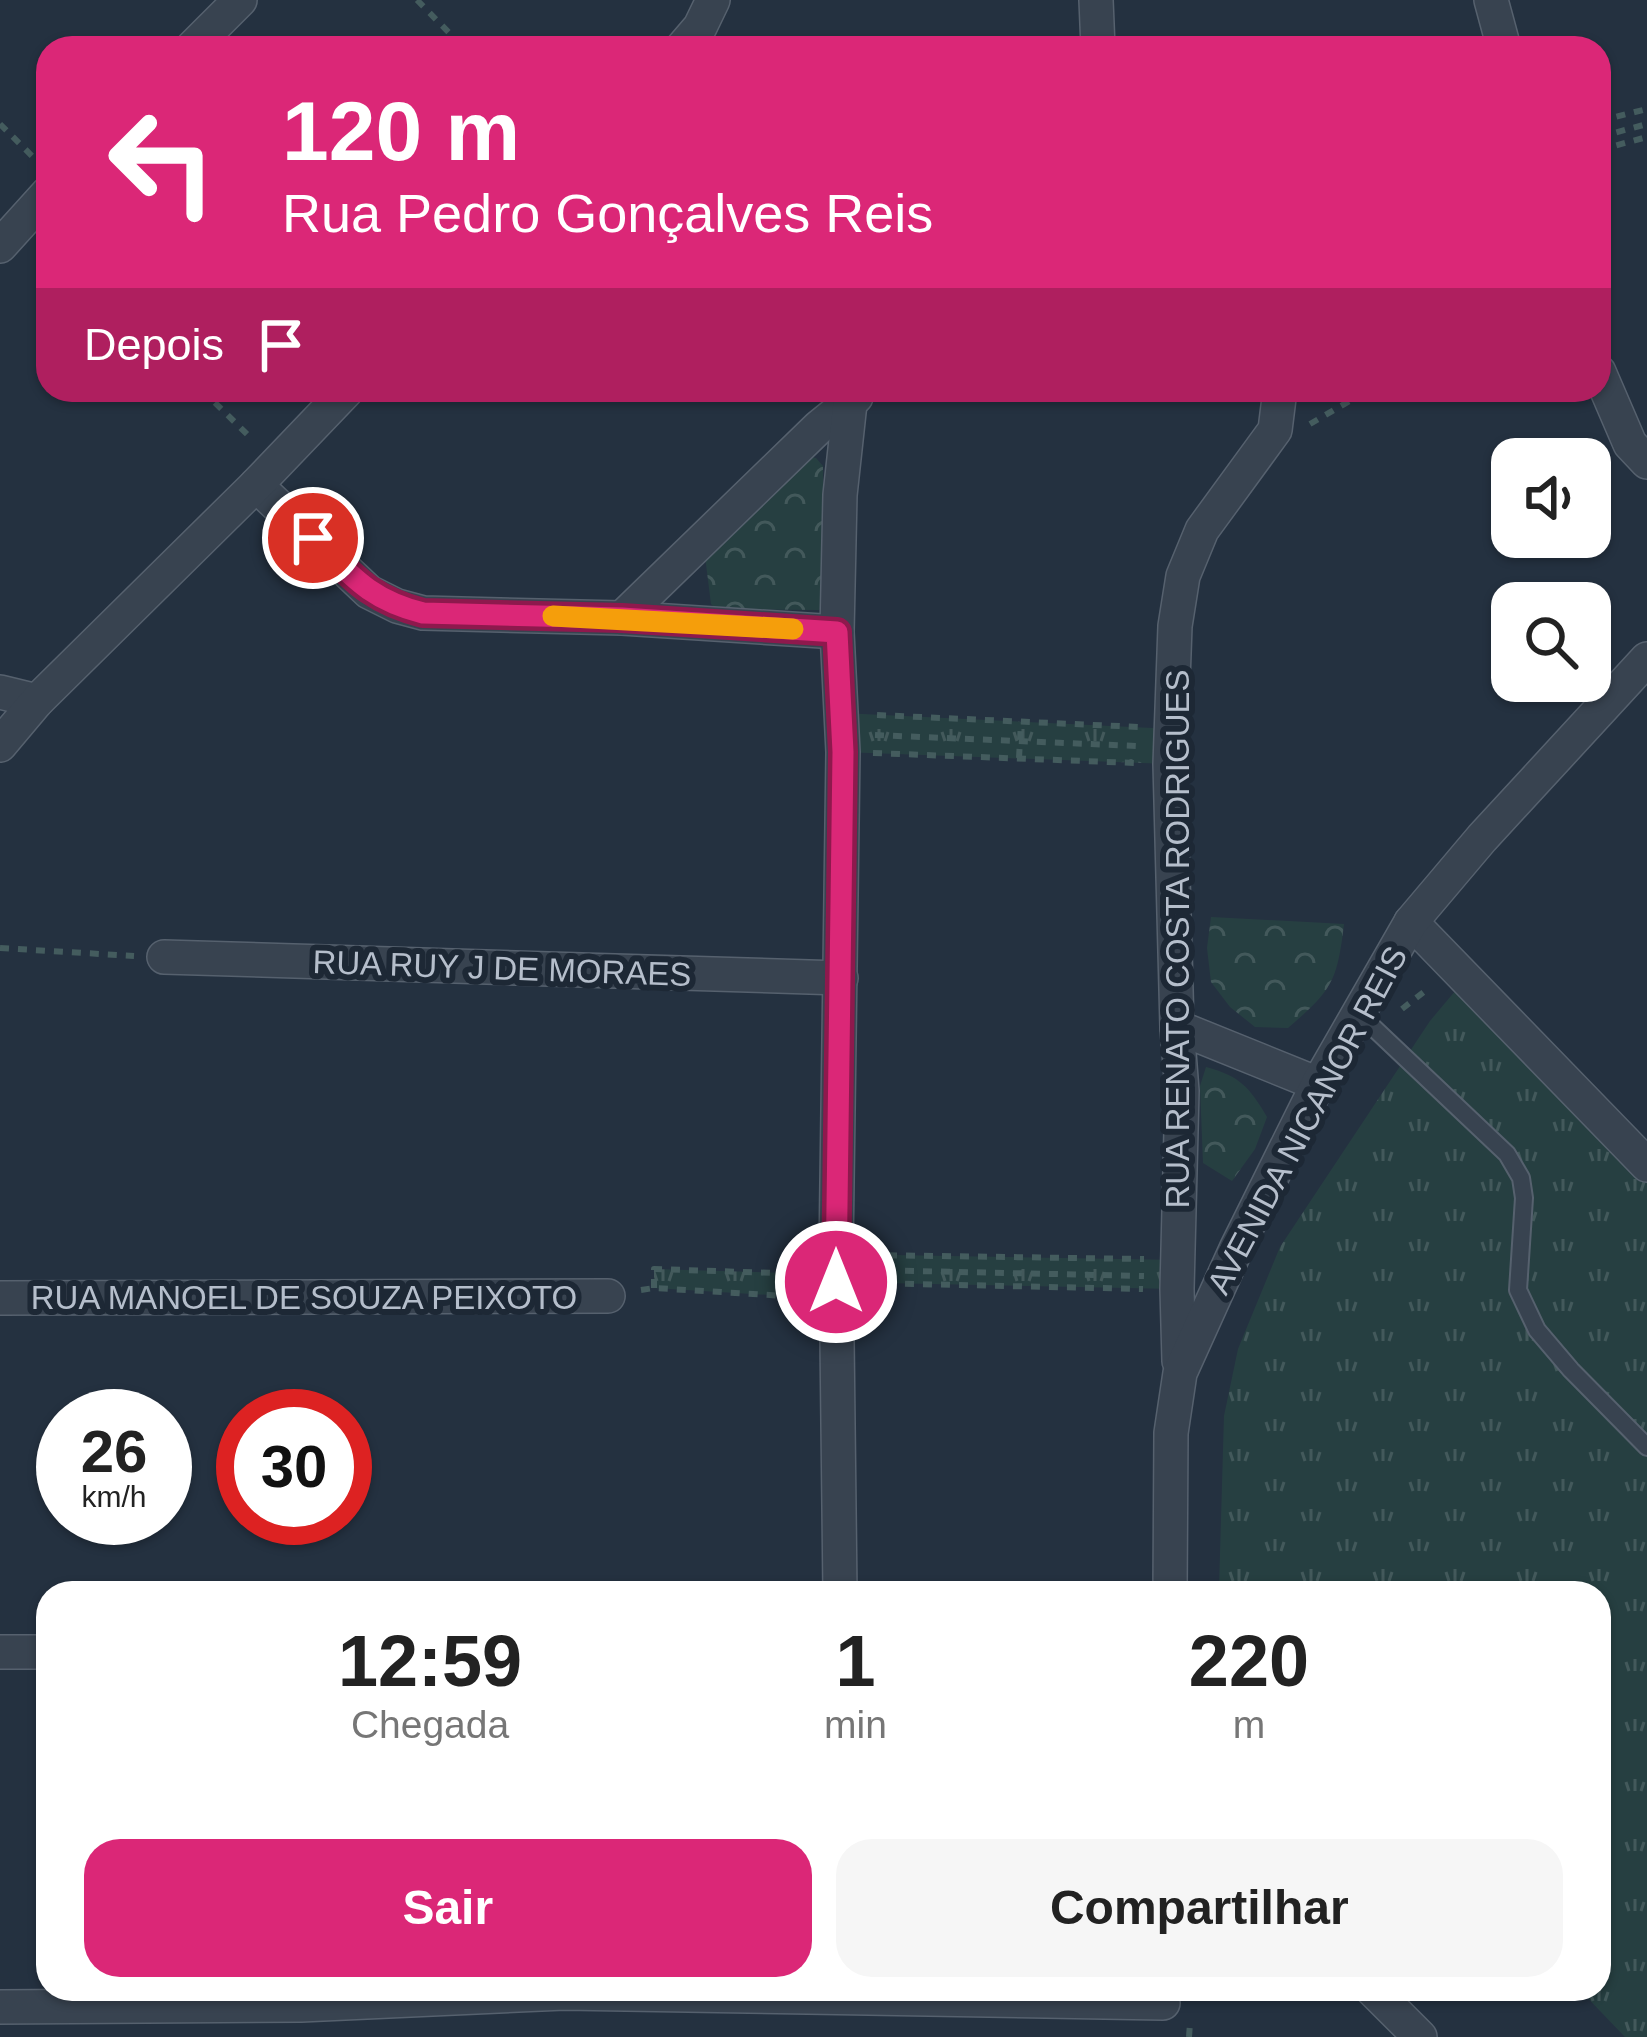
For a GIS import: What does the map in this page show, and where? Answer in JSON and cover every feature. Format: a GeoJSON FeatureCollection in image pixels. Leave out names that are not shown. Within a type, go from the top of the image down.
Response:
{"type":"FeatureCollection","features":[{"type":"Feature","properties":{"kind":"street"},"geometry":{"type":"LineString","coordinates":[[205,36],[241,0]]}},
{"type":"Feature","properties":{"kind":"street"},"geometry":{"type":"LineString","coordinates":[[692,36],[713,0]]}},
{"type":"Feature","properties":{"kind":"street"},"geometry":{"type":"LineString","coordinates":[[1096,0],[1098,36]]}},
{"type":"Feature","properties":{"kind":"street"},"geometry":{"type":"LineString","coordinates":[[1491,0],[1501,36]]}},
{"type":"Feature","properties":{"kind":"street"},"geometry":{"type":"LineString","coordinates":[[0,246],[36,206]]}},
{"type":"Feature","properties":{"kind":"street"},"geometry":{"type":"LineString","coordinates":[[1611,400],[1630,444],[1647,462]]}},
{"type":"Feature","properties":{"kind":"street"},"geometry":{"type":"LineString","coordinates":[[0,745],[37,701],[335,402]]}},
{"type":"Feature","properties":{"kind":"street"},"geometry":{"type":"LineString","coordinates":[[622,618],[850,402]]}},
{"type":"Feature","properties":{"kind":"street"},"geometry":{"type":"LineString","coordinates":[[840,1581],[832,1276],[841,978],[842,733],[837,632],[839,516],[855,402]]}},
{"type":"Feature","properties":{"kind":"street","name":"RUA RENATO COSTA RODRIGUES"},"geometry":{"type":"LineString","coordinates":[[1180,1373],[1182,1090],[1171,747],[1175,626],[1183,576],[1202,530],[1275,430],[1278,402]]}},
{"type":"Feature","properties":{"kind":"street"},"geometry":{"type":"LineString","coordinates":[[266,474],[369,592],[397,606],[423,613],[622,618],[837,632]]}},
{"type":"Feature","properties":{"kind":"street","name":"AVENIDA NICANOR REIS"},"geometry":{"type":"LineString","coordinates":[[1170,1581],[1171,1433],[1180,1373],[1318,1084],[1372,1027],[1411,922],[1647,659]]}},
{"type":"Feature","properties":{"kind":"street"},"geometry":{"type":"LineString","coordinates":[[0,692],[37,701]]}},
{"type":"Feature","properties":{"kind":"street"},"geometry":{"type":"LineString","coordinates":[[1411,922],[1647,1165]]}},
{"type":"Feature","properties":{"kind":"street","name":"RUA RUY J DE MORAES"},"geometry":{"type":"LineString","coordinates":[[164,957],[841,978]]}},
{"type":"Feature","properties":{"kind":"street"},"geometry":{"type":"LineString","coordinates":[[1177,1027],[1318,1084]]}},
{"type":"Feature","properties":{"kind":"street","name":"RUA MANOEL DE SOUZA PEIXOTO"},"geometry":{"type":"LineString","coordinates":[[0,1298],[608,1296]]}},
{"type":"Feature","properties":{"kind":"street"},"geometry":{"type":"LineString","coordinates":[[0,1652],[36,1652]]}},
{"type":"Feature","properties":{"kind":"street"},"geometry":{"type":"LineString","coordinates":[[0,2007],[300,2021],[476,2001]]}},
{"type":"Feature","properties":{"kind":"street"},"geometry":{"type":"LineString","coordinates":[[1159,2037],[1163,2001]]}},
{"type":"Feature","properties":{"kind":"street"},"geometry":{"type":"LineString","coordinates":[[1384,2001],[1420,2037]]}},
{"type":"Feature","properties":{"kind":"lane"},"geometry":{"type":"LineString","coordinates":[[1372,1027],[1507,1154],[1524,1198],[1518,1290],[1537,1330],[1647,1447]]}},
{"type":"Feature","properties":{"kind":"path"},"geometry":{"type":"LineString","coordinates":[[417,0],[452,36]]}},
{"type":"Feature","properties":{"kind":"path"},"geometry":{"type":"LineString","coordinates":[[1611,118],[1647,109]]}},
{"type":"Feature","properties":{"kind":"path"},"geometry":{"type":"LineString","coordinates":[[0,124],[36,160]]}},
{"type":"Feature","properties":{"kind":"path"},"geometry":{"type":"LineString","coordinates":[[1611,133],[1647,124]]}},
{"type":"Feature","properties":{"kind":"path"},"geometry":{"type":"LineString","coordinates":[[1611,147],[1647,137]]}},
{"type":"Feature","properties":{"kind":"path"},"geometry":{"type":"LineString","coordinates":[[211,402],[266,474]]}},
{"type":"Feature","properties":{"kind":"path"},"geometry":{"type":"LineString","coordinates":[[1275,430],[1305,427],[1342,402]]}},
{"type":"Feature","properties":{"kind":"path"},"geometry":{"type":"LineString","coordinates":[[842,733],[1021,722],[1171,747]]}},
{"type":"Feature","properties":{"kind":"path"},"geometry":{"type":"LineString","coordinates":[[1019,758],[1021,722]]}},
{"type":"Feature","properties":{"kind":"path"},"geometry":{"type":"LineString","coordinates":[[842,733],[1171,747]]}},
{"type":"Feature","properties":{"kind":"path"},"geometry":{"type":"LineString","coordinates":[[842,733],[1019,758],[1171,747]]}},
{"type":"Feature","properties":{"kind":"path"},"geometry":{"type":"LineString","coordinates":[[0,948],[164,957]]}},
{"type":"Feature","properties":{"kind":"path"},"geometry":{"type":"LineString","coordinates":[[1372,1027],[1425,994],[1447,960]]}},
{"type":"Feature","properties":{"kind":"path"},"geometry":{"type":"LineString","coordinates":[[654,1288],[654,1269],[832,1276],[1178,1275]]}},
{"type":"Feature","properties":{"kind":"path"},"geometry":{"type":"LineString","coordinates":[[608,1296],[654,1288],[832,1276],[1178,1275]]}},
{"type":"Feature","properties":{"kind":"path"},"geometry":{"type":"LineString","coordinates":[[832,1276],[1178,1275]]}},
{"type":"Feature","properties":{"kind":"green space"},"geometry":{"type":"Polygon","coordinates":[[[805,456],[823,466],[824,605],[819,610],[717,609],[711,604],[705,556],[805,456]]]}},
{"type":"Feature","properties":{"kind":"green space"},"geometry":{"type":"Polygon","coordinates":[[[841,713],[1173,729],[1170,764],[843,752],[841,713]]]}},
{"type":"Feature","properties":{"kind":"green space"},"geometry":{"type":"Polygon","coordinates":[[[1211,917],[1344,924],[1330,984],[1288,1028],[1255,1027],[1230,1007],[1211,982],[1207,948],[1211,917]]]}},
{"type":"Feature","properties":{"kind":"green space"},"geometry":{"type":"Polygon","coordinates":[[[1461,984],[1647,1177],[1647,2037],[1625,2037],[1590,2001],[1611,2001],[1611,1581],[1219,1581],[1224,1416],[1238,1349],[1280,1247],[1430,1021],[1461,984]]]}},
{"type":"Feature","properties":{"kind":"green space"},"geometry":{"type":"Polygon","coordinates":[[[1206,1067],[1242,1084],[1267,1117],[1255,1149],[1232,1181],[1203,1163],[1200,1086],[1206,1067]]]}},
{"type":"Feature","properties":{"kind":"green space"},"geometry":{"type":"Polygon","coordinates":[[[836,1254],[1178,1260],[1177,1289],[836,1282],[836,1254]]]}},
{"type":"Feature","properties":{"kind":"green space"},"geometry":{"type":"Polygon","coordinates":[[[654,1269],[819,1274],[818,1298],[654,1288],[654,1269]]]}},
{"type":"Feature","properties":{"kind":"slow traffic"},"geometry":{"type":"LineString","coordinates":[[553,616],[793,629]]}},
{"type":"Feature","properties":{"kind":"route"},"geometry":{"type":"LineString","coordinates":[[313,538],[369,592],[423,613],[622,618],[837,632],[843,752],[836,1282]]}}]}
